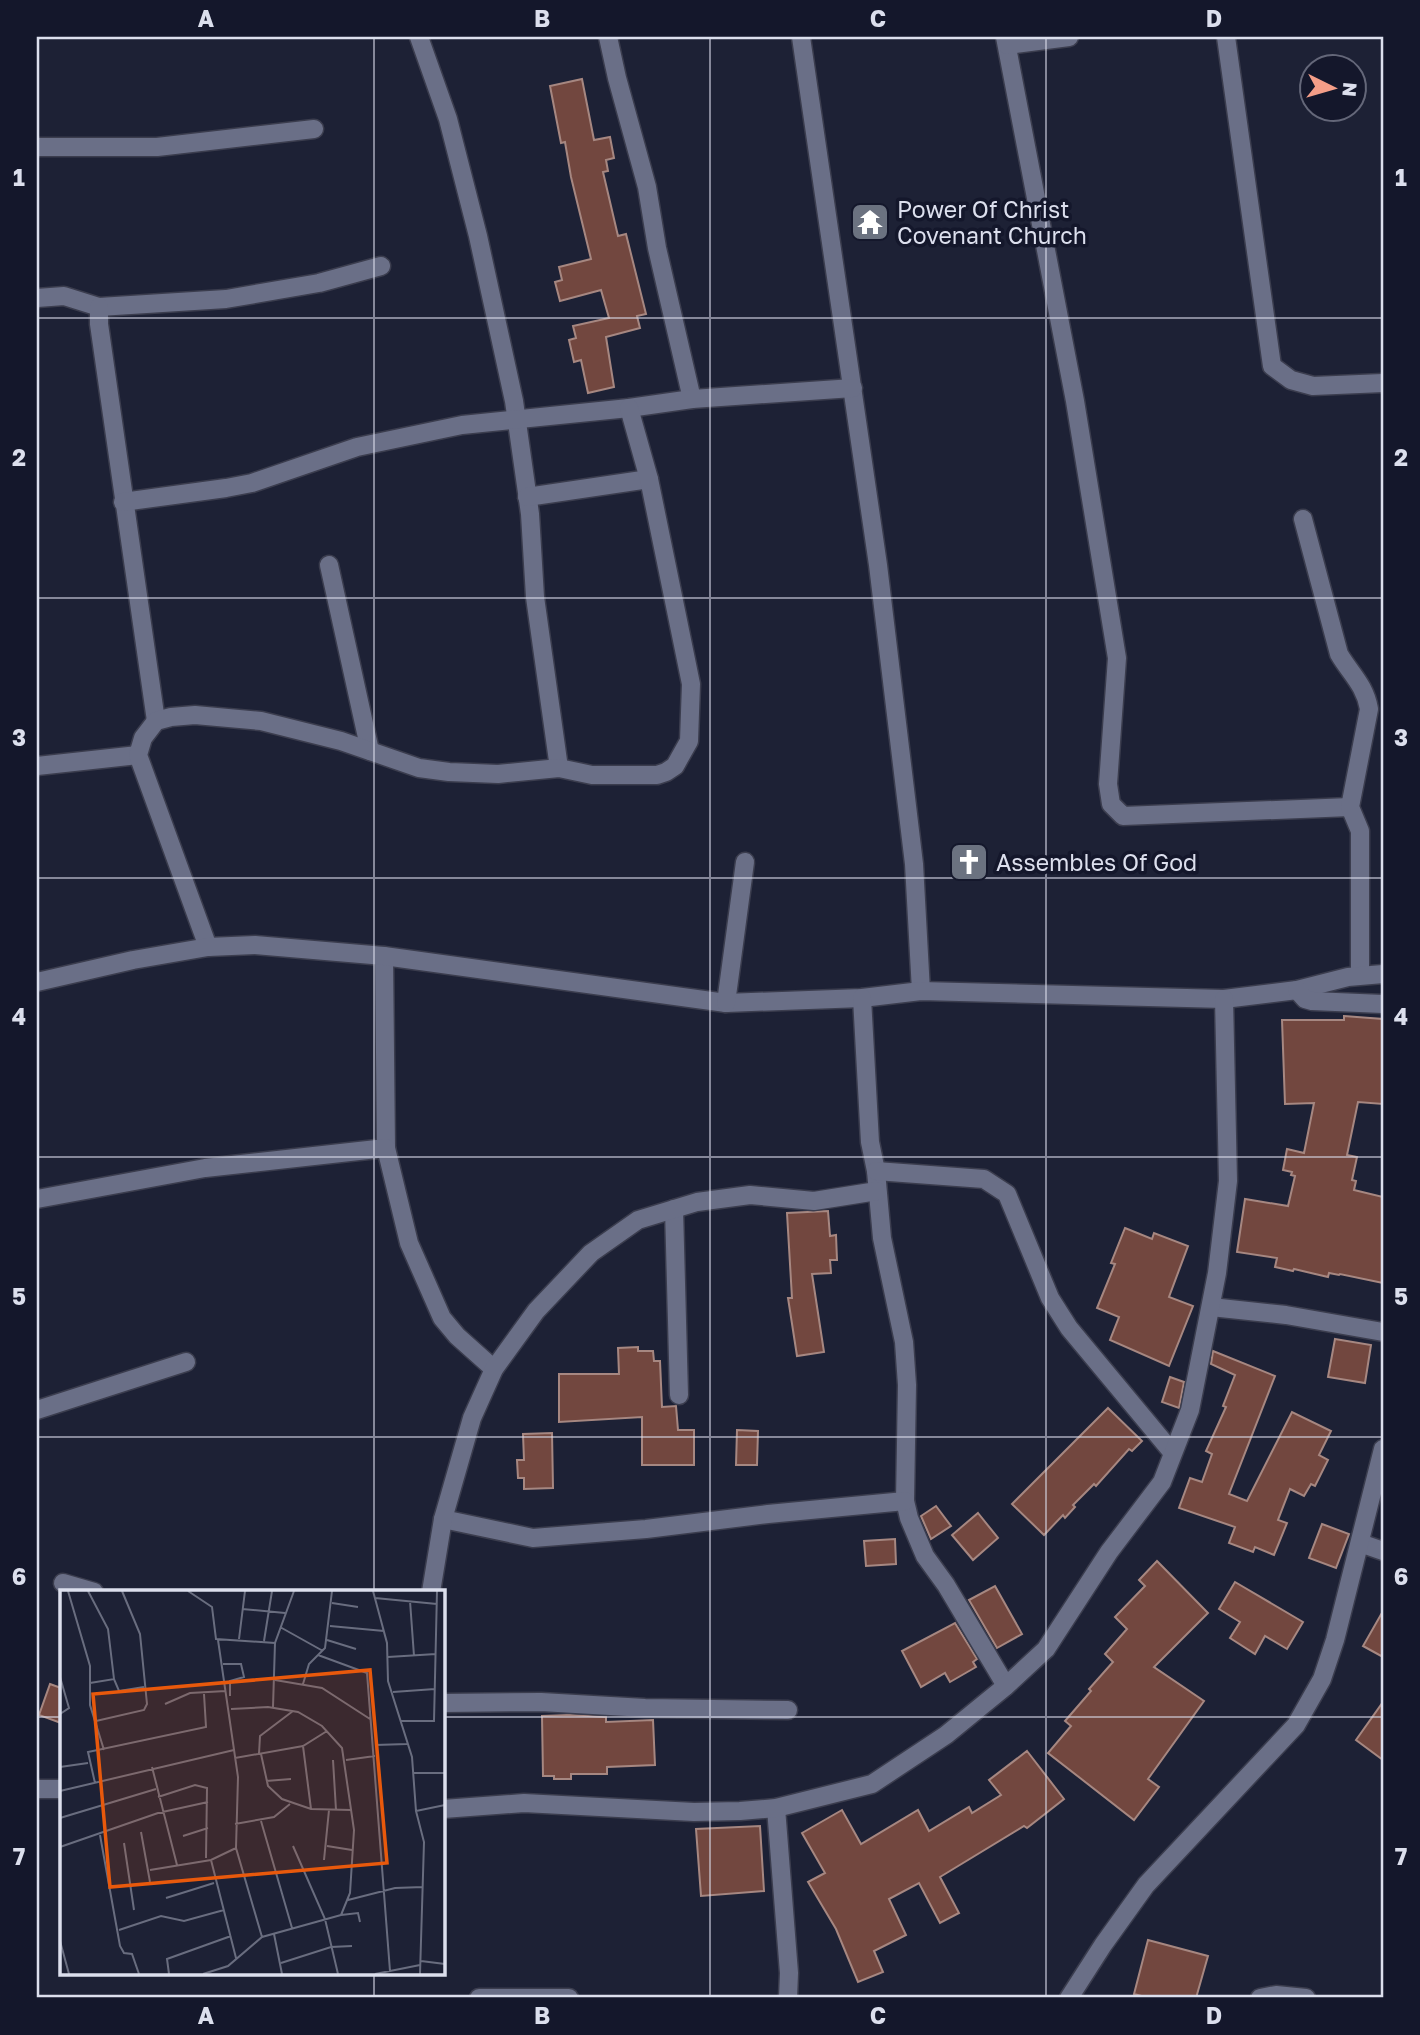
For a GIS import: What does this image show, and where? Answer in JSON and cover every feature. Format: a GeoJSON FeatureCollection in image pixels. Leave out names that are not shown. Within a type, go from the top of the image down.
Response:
{"type":"FeatureCollection","features":[{"type":"Feature","properties":{"kind":"street"},"geometry":{"type":"LineString","coordinates":[[419,37],[448,119],[478,236],[518,421],[535,597],[559,768]]}},
{"type":"Feature","properties":{"kind":"street"},"geometry":{"type":"LineString","coordinates":[[608,37],[648,187],[657,248],[692,399]]}},
{"type":"Feature","properties":{"kind":"street"},"geometry":{"type":"LineString","coordinates":[[801,37],[871,515],[914,864],[921,991]]}},
{"type":"Feature","properties":{"kind":"street"},"geometry":{"type":"LineString","coordinates":[[1069,37],[1006,41],[1075,401],[1117,658],[1108,784],[1111,804],[1123,816],[1350,807]]}},
{"type":"Feature","properties":{"kind":"street"},"geometry":{"type":"LineString","coordinates":[[1226,37],[1272,366],[1291,380],[1313,386],[1383,383]]}},
{"type":"Feature","properties":{"kind":"street"},"geometry":{"type":"LineString","coordinates":[[37,147],[157,147],[314,129]]}},
{"type":"Feature","properties":{"kind":"street"},"geometry":{"type":"LineString","coordinates":[[37,298],[64,296],[82,299],[99,307],[226,299],[319,284],[381,266]]}},
{"type":"Feature","properties":{"kind":"street"},"geometry":{"type":"LineString","coordinates":[[99,307],[123,502],[156,721]]}},
{"type":"Feature","properties":{"kind":"street"},"geometry":{"type":"LineString","coordinates":[[123,502],[226,488],[296,470],[357,447],[462,425],[518,421],[692,399],[853,388]]}},
{"type":"Feature","properties":{"kind":"street"},"geometry":{"type":"LineString","coordinates":[[208,947],[138,755],[143,738],[156,721],[195,715],[261,721],[341,741],[419,768],[449,772],[498,774],[559,768],[592,775],[657,775],[675,766],[688,741],[691,684],[649,479],[629,408]]}},
{"type":"Feature","properties":{"kind":"street"},"geometry":{"type":"LineString","coordinates":[[527,497],[649,479]]}},
{"type":"Feature","properties":{"kind":"street"},"geometry":{"type":"LineString","coordinates":[[1303,520],[1339,654],[1346,667],[1359,680],[1369,709],[1350,807],[1360,831],[1360,975]]}},
{"type":"Feature","properties":{"kind":"street"},"geometry":{"type":"LineString","coordinates":[[328,565],[370,751]]}},
{"type":"Feature","properties":{"kind":"street"},"geometry":{"type":"LineString","coordinates":[[37,766],[138,755]]}},
{"type":"Feature","properties":{"kind":"street"},"geometry":{"type":"LineString","coordinates":[[726,1003],[745,862]]}},
{"type":"Feature","properties":{"kind":"street"},"geometry":{"type":"LineString","coordinates":[[37,982],[133,960],[208,947],[255,945],[384,957],[726,1003],[862,998],[921,991],[1224,999],[1297,990],[1360,975],[1383,974]]}},
{"type":"Feature","properties":{"kind":"street"},"geometry":{"type":"LineString","coordinates":[[384,957],[386,1148],[409,1243],[442,1318],[457,1336],[494,1369]]}},
{"type":"Feature","properties":{"kind":"street"},"geometry":{"type":"LineString","coordinates":[[1297,990],[1305,999],[1312,1001],[1383,1004]]}},
{"type":"Feature","properties":{"kind":"street"},"geometry":{"type":"LineString","coordinates":[[862,998],[868,1113],[877,1191],[891,1287],[904,1342],[907,1385],[905,1501],[925,1556],[946,1585],[1006,1686]]}},
{"type":"Feature","properties":{"kind":"street"},"geometry":{"type":"LineString","coordinates":[[444,1810],[498,1803],[694,1812],[776,1808],[872,1784],[946,1735],[1046,1649],[1109,1552],[1162,1482],[1190,1410],[1217,1273],[1228,1181],[1224,999]]}},
{"type":"Feature","properties":{"kind":"street"},"geometry":{"type":"LineString","coordinates":[[37,1199],[205,1168],[386,1148]]}},
{"type":"Feature","properties":{"kind":"street"},"geometry":{"type":"LineString","coordinates":[[876,1171],[984,1179],[1007,1194],[1050,1298],[1069,1328],[1172,1452]]}},
{"type":"Feature","properties":{"kind":"street"},"geometry":{"type":"LineString","coordinates":[[431,1590],[443,1519],[472,1418],[494,1369],[536,1311],[591,1253],[638,1220],[719,1198],[740,1196],[814,1201],[877,1191]]}},
{"type":"Feature","properties":{"kind":"street"},"geometry":{"type":"LineString","coordinates":[[674,1209],[679,1395]]}},
{"type":"Feature","properties":{"kind":"street"},"geometry":{"type":"LineString","coordinates":[[1211,1307],[1286,1315],[1383,1332]]}},
{"type":"Feature","properties":{"kind":"street"},"geometry":{"type":"LineString","coordinates":[[37,1410],[186,1362]]}},
{"type":"Feature","properties":{"kind":"street"},"geometry":{"type":"LineString","coordinates":[[1069,1998],[1146,1885],[1296,1725],[1322,1679],[1383,1449]]}},
{"type":"Feature","properties":{"kind":"street"},"geometry":{"type":"LineString","coordinates":[[443,1519],[533,1538],[646,1529],[905,1501]]}},
{"type":"Feature","properties":{"kind":"street"},"geometry":{"type":"LineString","coordinates":[[1360,1543],[1383,1551]]}},
{"type":"Feature","properties":{"kind":"street"},"geometry":{"type":"LineString","coordinates":[[63,1583],[87,1590]]}},
{"type":"Feature","properties":{"kind":"street"},"geometry":{"type":"LineString","coordinates":[[444,1703],[788,1710]]}},
{"type":"Feature","properties":{"kind":"street"},"geometry":{"type":"LineString","coordinates":[[37,1789],[60,1789]]}},
{"type":"Feature","properties":{"kind":"street"},"geometry":{"type":"LineString","coordinates":[[776,1808],[788,1962],[788,1998]]}},
{"type":"Feature","properties":{"kind":"street"},"geometry":{"type":"LineString","coordinates":[[1259,1998],[1276,1995],[1306,1998]]}},
{"type":"Feature","properties":{"kind":"street"},"geometry":{"type":"LineString","coordinates":[[479,1998],[569,1998]]}},
{"type":"Feature","properties":{"kind":"building"},"geometry":{"type":"Polygon","coordinates":[[[582,79],[594,140],[610,137],[614,158],[606,160],[608,171],[603,172],[618,236],[626,234],[646,314],[637,316],[640,328],[606,337],[614,387],[588,393],[581,360],[574,362],[569,340],[576,338],[573,326],[609,318],[601,290],[560,301],[555,282],[562,280],[559,267],[591,259],[565,142],[561,143],[550,86],[582,79]]]}},
{"type":"Feature","properties":{"kind":"building"},"geometry":{"type":"Polygon","coordinates":[[[1344,1016],[1383,1019],[1383,1104],[1358,1102],[1347,1155],[1357,1157],[1352,1180],[1356,1181],[1354,1190],[1383,1197],[1383,1283],[1340,1274],[1329,1273],[1328,1277],[1294,1269],[1293,1271],[1275,1267],[1277,1258],[1237,1252],[1245,1199],[1288,1206],[1295,1176],[1291,1175],[1292,1172],[1283,1170],[1287,1149],[1304,1153],[1314,1103],[1285,1104],[1282,1020],[1344,1020],[1344,1016]]]}},
{"type":"Feature","properties":{"kind":"building"},"geometry":{"type":"Polygon","coordinates":[[[828,1211],[830,1236],[836,1235],[837,1260],[830,1260],[831,1273],[812,1274],[824,1352],[797,1356],[788,1298],[792,1298],[787,1213],[828,1211]]]}},
{"type":"Feature","properties":{"kind":"building"},"geometry":{"type":"Polygon","coordinates":[[[1125,1228],[1152,1239],[1154,1233],[1188,1246],[1169,1297],[1193,1306],[1169,1366],[1110,1340],[1119,1317],[1097,1308],[1115,1264],[1111,1263],[1125,1228]]]}},
{"type":"Feature","properties":{"kind":"building"},"geometry":{"type":"Polygon","coordinates":[[[1335,1339],[1371,1345],[1365,1383],[1328,1377],[1335,1339]]]}},
{"type":"Feature","properties":{"kind":"building"},"geometry":{"type":"Polygon","coordinates":[[[638,1347],[638,1351],[653,1351],[654,1361],[660,1361],[662,1407],[676,1406],[678,1430],[694,1430],[694,1465],[642,1465],[642,1417],[559,1422],[559,1374],[619,1374],[618,1348],[638,1347]]]}},
{"type":"Feature","properties":{"kind":"building"},"geometry":{"type":"Polygon","coordinates":[[[1213,1351],[1275,1376],[1229,1494],[1247,1501],[1292,1412],[1331,1431],[1319,1455],[1328,1460],[1315,1486],[1311,1484],[1304,1496],[1290,1489],[1278,1520],[1287,1523],[1274,1555],[1255,1547],[1253,1552],[1229,1543],[1235,1527],[1179,1508],[1190,1478],[1202,1482],[1212,1454],[1206,1451],[1226,1407],[1223,1406],[1235,1375],[1211,1364],[1213,1351]]]}},
{"type":"Feature","properties":{"kind":"building"},"geometry":{"type":"Polygon","coordinates":[[[1170,1377],[1184,1382],[1179,1408],[1162,1402],[1170,1377]]]}},
{"type":"Feature","properties":{"kind":"building"},"geometry":{"type":"Polygon","coordinates":[[[1108,1408],[1142,1441],[1132,1451],[1129,1449],[1096,1486],[1094,1484],[1073,1505],[1075,1507],[1065,1518],[1063,1515],[1044,1535],[1012,1504],[1108,1408]]]}},
{"type":"Feature","properties":{"kind":"building"},"geometry":{"type":"Polygon","coordinates":[[[737,1430],[758,1431],[757,1465],[736,1465],[737,1430]]]}},
{"type":"Feature","properties":{"kind":"building"},"geometry":{"type":"Polygon","coordinates":[[[552,1433],[553,1488],[524,1489],[524,1478],[518,1478],[517,1460],[524,1460],[523,1434],[552,1433]]]}},
{"type":"Feature","properties":{"kind":"building"},"geometry":{"type":"Polygon","coordinates":[[[936,1506],[951,1526],[931,1539],[921,1516],[936,1506]]]}},
{"type":"Feature","properties":{"kind":"building"},"geometry":{"type":"Polygon","coordinates":[[[978,1513],[998,1538],[973,1560],[952,1535],[978,1513]]]}},
{"type":"Feature","properties":{"kind":"building"},"geometry":{"type":"Polygon","coordinates":[[[1322,1524],[1349,1534],[1336,1568],[1309,1558],[1322,1524]]]}},
{"type":"Feature","properties":{"kind":"building"},"geometry":{"type":"Polygon","coordinates":[[[895,1539],[896,1564],[866,1566],[864,1541],[895,1539]]]}},
{"type":"Feature","properties":{"kind":"building"},"geometry":{"type":"Polygon","coordinates":[[[1157,1561],[1208,1613],[1154,1667],[1204,1701],[1148,1779],[1159,1787],[1134,1820],[1048,1753],[1071,1726],[1065,1721],[1113,1662],[1105,1654],[1127,1629],[1115,1617],[1145,1586],[1139,1580],[1157,1561]]]}},
{"type":"Feature","properties":{"kind":"building"},"geometry":{"type":"Polygon","coordinates":[[[1235,1582],[1303,1622],[1287,1649],[1265,1636],[1255,1654],[1230,1638],[1240,1622],[1219,1609],[1235,1582]]]}},
{"type":"Feature","properties":{"kind":"building"},"geometry":{"type":"Polygon","coordinates":[[[995,1586],[1022,1634],[997,1648],[969,1600],[995,1586]]]}},
{"type":"Feature","properties":{"kind":"building"},"geometry":{"type":"Polygon","coordinates":[[[1383,1611],[1383,1657],[1363,1646],[1383,1611]]]}},
{"type":"Feature","properties":{"kind":"building"},"geometry":{"type":"Polygon","coordinates":[[[955,1623],[977,1659],[973,1662],[976,1667],[950,1682],[945,1673],[921,1687],[902,1651],[955,1623]]]}},
{"type":"Feature","properties":{"kind":"building"},"geometry":{"type":"Polygon","coordinates":[[[50,1684],[60,1688],[60,1723],[39,1715],[50,1684]]]}},
{"type":"Feature","properties":{"kind":"building"},"geometry":{"type":"Polygon","coordinates":[[[1383,1702],[1383,1760],[1356,1740],[1383,1702]]]}},
{"type":"Feature","properties":{"kind":"building"},"geometry":{"type":"Polygon","coordinates":[[[542,1716],[606,1717],[606,1722],[653,1720],[655,1765],[607,1767],[607,1774],[571,1774],[571,1779],[543,1776],[542,1716]]]}},
{"type":"Feature","properties":{"kind":"building"},"geometry":{"type":"Polygon","coordinates":[[[1027,1751],[1064,1799],[1027,1828],[1024,1826],[940,1877],[959,1913],[940,1923],[919,1883],[889,1899],[906,1935],[874,1951],[883,1972],[858,1982],[836,1929],[808,1882],[825,1873],[802,1833],[842,1810],[861,1844],[918,1810],[929,1831],[969,1807],[972,1813],[1001,1795],[989,1780],[1027,1751]]]}},
{"type":"Feature","properties":{"kind":"building"},"geometry":{"type":"Polygon","coordinates":[[[760,1826],[764,1891],[701,1896],[696,1829],[760,1826]]]}},
{"type":"Feature","properties":{"kind":"building"},"geometry":{"type":"Polygon","coordinates":[[[1148,1940],[1208,1956],[1196,1998],[1149,1998],[1134,1994],[1148,1940]]]}},
{"type":"Feature","properties":{"kind":"place","name":"Power Of Christ Covenant Church"},"geometry":{"type":"Point","coordinates":[870,222]}},
{"type":"Feature","properties":{"kind":"place","name":"Assembles Of God"},"geometry":{"type":"Point","coordinates":[969,862]}}]}
